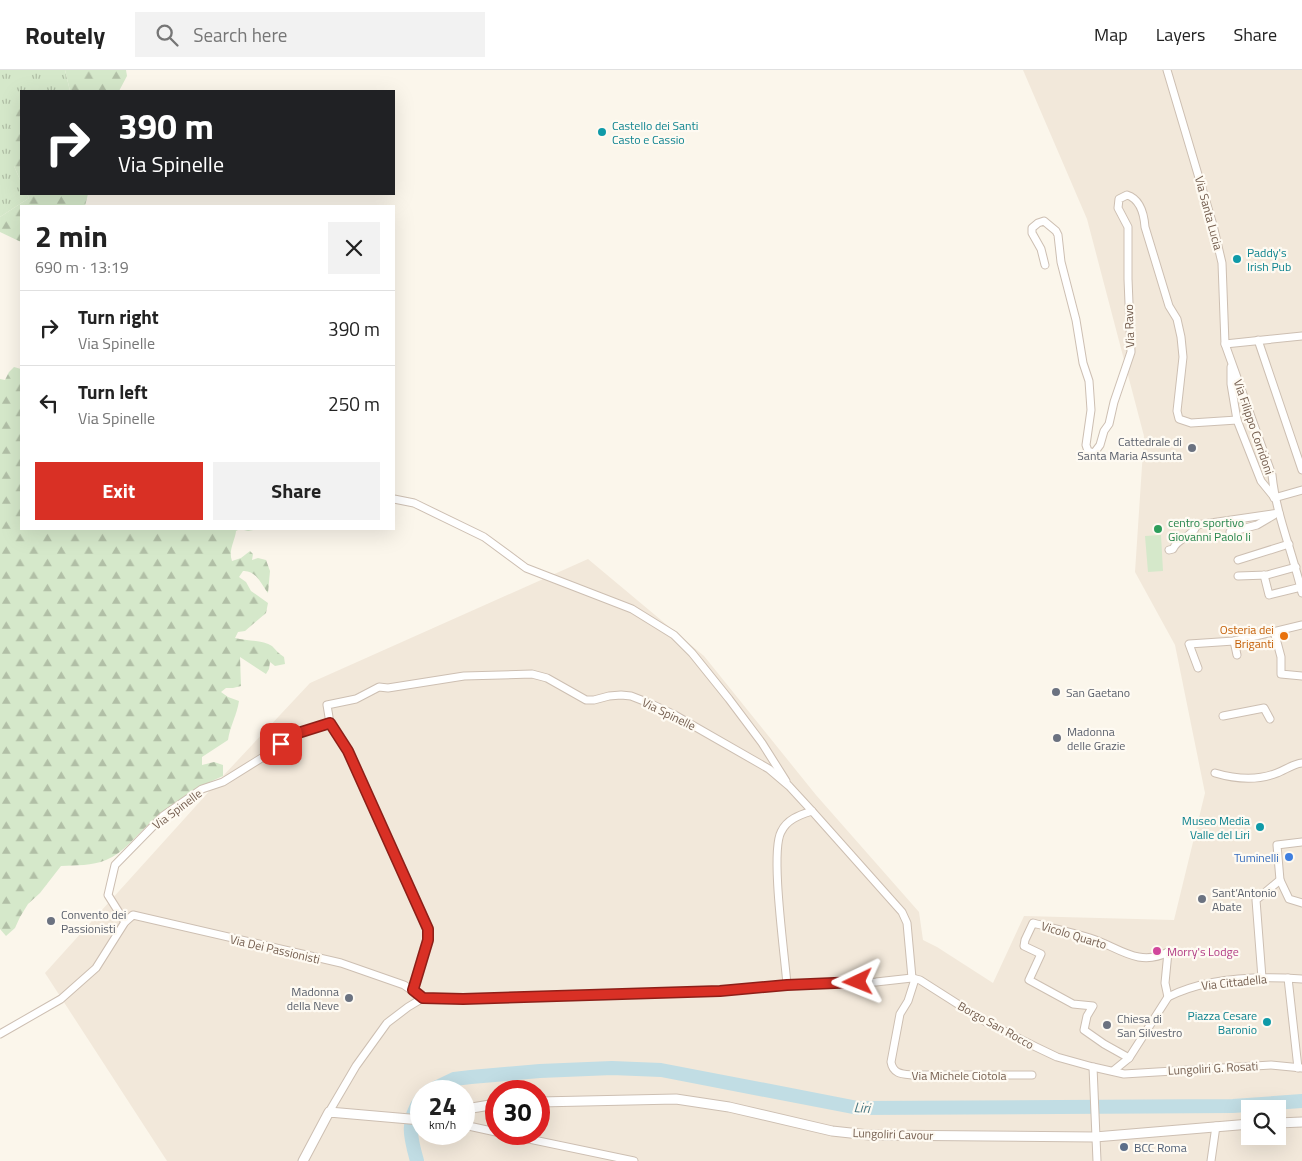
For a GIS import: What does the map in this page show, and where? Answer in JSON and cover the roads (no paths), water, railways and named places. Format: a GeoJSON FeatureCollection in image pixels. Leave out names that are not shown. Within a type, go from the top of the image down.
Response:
{"type":"FeatureCollection","features":[{"type":"Feature","properties":{"kind":"street","name":"Via Santa Lucia"},"geometry":{"type":"LineString","coordinates":[[1167,70],[1213,225],[1222,263],[1224,344],[1230,359]]}},
{"type":"Feature","properties":{"kind":"street","name":"Via Ravo"},"geometry":{"type":"LineString","coordinates":[[1046,265],[1041,249],[1032,234],[1032,228],[1044,221],[1058,235],[1061,262],[1078,328],[1083,363],[1089,382],[1091,410],[1086,445],[1088,451],[1094,453],[1109,424],[1114,402],[1131,352],[1128,227],[1118,208],[1119,199],[1126,195],[1137,202],[1144,215],[1145,226],[1169,306],[1177,319],[1183,356],[1177,411],[1179,419],[1191,424],[1237,420]]}},
{"type":"Feature","properties":{"kind":"street"},"geometry":{"type":"LineString","coordinates":[[1224,344],[1302,336]]}},
{"type":"Feature","properties":{"kind":"street"},"geometry":{"type":"LineString","coordinates":[[1258,340],[1302,470]]}},
{"type":"Feature","properties":{"kind":"street","name":"Via Filippo Corridoni"},"geometry":{"type":"LineString","coordinates":[[1230,359],[1231,384],[1237,420],[1261,481],[1274,498]]}},
{"type":"Feature","properties":{"kind":"street","name":"Via Filippo Corridoni"},"geometry":{"type":"LineString","coordinates":[[1230,359],[1272,475],[1274,498]]}},
{"type":"Feature","properties":{"kind":"street"},"geometry":{"type":"LineString","coordinates":[[1264,575],[1269,594],[1301,590],[1298,565],[1274,498],[1302,491]]}},
{"type":"Feature","properties":{"kind":"street"},"geometry":{"type":"LineString","coordinates":[[395,499],[414,503],[484,538],[526,568],[632,609],[674,635],[711,675],[746,721],[789,786]]}},
{"type":"Feature","properties":{"kind":"street"},"geometry":{"type":"LineString","coordinates":[[1230,532],[1257,525],[1279,513]]}},
{"type":"Feature","properties":{"kind":"street"},"geometry":{"type":"LineString","coordinates":[[1169,550],[1173,549],[1175,544],[1194,533],[1197,525],[1279,513]]}},
{"type":"Feature","properties":{"kind":"street"},"geometry":{"type":"LineString","coordinates":[[1238,560],[1289,544]]}},
{"type":"Feature","properties":{"kind":"street"},"geometry":{"type":"LineString","coordinates":[[1238,576],[1264,575],[1298,565]]}},
{"type":"Feature","properties":{"kind":"street"},"geometry":{"type":"LineString","coordinates":[[1198,668],[1189,644],[1234,641],[1302,625]]}},
{"type":"Feature","properties":{"kind":"street"},"geometry":{"type":"LineString","coordinates":[[1274,631],[1281,658],[1281,674],[1302,676]]}},
{"type":"Feature","properties":{"kind":"street"},"geometry":{"type":"LineString","coordinates":[[1234,641],[1237,655]]}},
{"type":"Feature","properties":{"kind":"street","name":"Via Spinelle"},"geometry":{"type":"LineString","coordinates":[[125,922],[108,896],[115,865],[163,816],[202,789],[223,782],[268,754],[295,734],[330,723],[327,705],[356,699],[379,687],[388,688],[464,676],[532,674],[547,678],[586,700],[608,696],[631,696],[658,707],[704,731],[769,769],[789,786],[902,912],[907,923],[914,978]]}},
{"type":"Feature","properties":{"kind":"street"},"geometry":{"type":"LineString","coordinates":[[1223,716],[1264,708],[1270,718]]}},
{"type":"Feature","properties":{"kind":"street"},"geometry":{"type":"LineString","coordinates":[[330,723],[348,751],[428,929],[428,940],[413,990]]}},
{"type":"Feature","properties":{"kind":"street"},"geometry":{"type":"LineString","coordinates":[[1215,773],[1241,779],[1256,778],[1274,775],[1302,763]]}},
{"type":"Feature","properties":{"kind":"street"},"geometry":{"type":"LineString","coordinates":[[787,985],[777,877],[777,846],[782,829],[796,816],[812,811]]}},
{"type":"Feature","properties":{"kind":"street"},"geometry":{"type":"LineString","coordinates":[[1302,842],[1277,845],[1280,880],[1289,899],[1302,902]]}},
{"type":"Feature","properties":{"kind":"street"},"geometry":{"type":"LineString","coordinates":[[1262,978],[1256,900],[1280,880]]}},
{"type":"Feature","properties":{"kind":"street","name":"Via Dei Passionisti"},"geometry":{"type":"LineString","coordinates":[[125,922],[133,915],[341,963],[404,985],[423,998]]}},
{"type":"Feature","properties":{"kind":"street"},"geometry":{"type":"LineString","coordinates":[[0,1034],[61,999],[96,968],[125,922]]}},
{"type":"Feature","properties":{"kind":"street","name":"Vicolo Quarto"},"geometry":{"type":"LineString","coordinates":[[1130,1058],[1104,1044],[1084,1030],[1087,1016],[1092,1006],[1074,1004],[1029,980],[1041,954],[1024,946],[1024,940],[1033,923],[1093,938],[1130,955],[1154,958],[1168,952],[1165,983],[1168,997]]}},
{"type":"Feature","properties":{"kind":"street"},"geometry":{"type":"LineString","coordinates":[[303,1161],[356,1066],[387,1023],[423,998],[463,999],[720,991],[787,985],[876,982],[914,978]]}},
{"type":"Feature","properties":{"kind":"street","name":"Borgo San Rocco"},"geometry":{"type":"LineString","coordinates":[[914,978],[986,1022],[1057,1057],[1113,1071]]}},
{"type":"Feature","properties":{"kind":"street","name":"Via Michele Ciotola"},"geometry":{"type":"LineString","coordinates":[[914,978],[908,1001],[900,1014],[892,1062],[893,1069],[896,1072],[912,1076],[1032,1075]]}},
{"type":"Feature","properties":{"kind":"street","name":"Via Cittadella"},"geometry":{"type":"LineString","coordinates":[[1168,997],[1177,992],[1210,983],[1262,978],[1302,979]]}},
{"type":"Feature","properties":{"kind":"street"},"geometry":{"type":"LineString","coordinates":[[1288,978],[1300,1068]]}},
{"type":"Feature","properties":{"kind":"street"},"geometry":{"type":"LineString","coordinates":[[1113,1071],[1130,1058],[1168,997]]}},
{"type":"Feature","properties":{"kind":"street","name":"Lungoliri G. Rosati"},"geometry":{"type":"LineString","coordinates":[[1113,1071],[1124,1074],[1271,1065],[1300,1068]]}},
{"type":"Feature","properties":{"kind":"street"},"geometry":{"type":"LineString","coordinates":[[1092,1067],[1097,1161]]}},
{"type":"Feature","properties":{"kind":"street","name":"Lungoliri Cavour"},"geometry":{"type":"LineString","coordinates":[[550,1102],[676,1099],[729,1108],[832,1131],[869,1135],[1095,1137],[1241,1125]]}},
{"type":"Feature","properties":{"kind":"street"},"geometry":{"type":"LineString","coordinates":[[329,1112],[410,1119]]}},
{"type":"Feature","properties":{"kind":"street"},"geometry":{"type":"LineString","coordinates":[[1286,1123],[1302,1122]]}},
{"type":"Feature","properties":{"kind":"street"},"geometry":{"type":"LineString","coordinates":[[1211,1161],[1216,1126]]}},
{"type":"Feature","properties":{"kind":"street"},"geometry":{"type":"LineString","coordinates":[[550,1143],[634,1161]]}},
{"type":"Feature","properties":{"kind":"waterway","name":"Liri"},"geometry":{"type":"LineString","coordinates":[[452,1080],[540,1071],[612,1068],[661,1070],[858,1108],[1233,1106],[1302,1101]]}},
{"type":"Feature","properties":{"kind":"waterway","name":"Liri"},"geometry":{"type":"LineString","coordinates":[[413,1145],[417,1161]]}},
{"type":"Feature","properties":{"kind":"place","name":"Castello dei Santi Casto e Cassio"},"geometry":{"type":"Point","coordinates":[602,132]}},
{"type":"Feature","properties":{"kind":"place","name":"Paddy's Irish Pub"},"geometry":{"type":"Point","coordinates":[1237,259]}},
{"type":"Feature","properties":{"kind":"place","name":"Cattedrale di Santa Maria Assunta"},"geometry":{"type":"Point","coordinates":[1192,448]}},
{"type":"Feature","properties":{"kind":"place","name":"centro sportivo Giovanni Paolo Ii"},"geometry":{"type":"Point","coordinates":[1158,529]}},
{"type":"Feature","properties":{"kind":"place","name":"Osteria dei Briganti"},"geometry":{"type":"Point","coordinates":[1284,636]}},
{"type":"Feature","properties":{"kind":"place","name":"San Gaetano"},"geometry":{"type":"Point","coordinates":[1056,692]}},
{"type":"Feature","properties":{"kind":"place","name":"Madonna delle Grazie"},"geometry":{"type":"Point","coordinates":[1057,738]}},
{"type":"Feature","properties":{"kind":"place","name":"Museo Media Valle del Liri"},"geometry":{"type":"Point","coordinates":[1260,827]}},
{"type":"Feature","properties":{"kind":"place","name":"Tuminelli"},"geometry":{"type":"Point","coordinates":[1289,857]}},
{"type":"Feature","properties":{"kind":"place","name":"Sant’Antonio Abate"},"geometry":{"type":"Point","coordinates":[1202,899]}},
{"type":"Feature","properties":{"kind":"place","name":"Convento dei Passionisti"},"geometry":{"type":"Point","coordinates":[51,921]}},
{"type":"Feature","properties":{"kind":"place","name":"Morry's Lodge"},"geometry":{"type":"Point","coordinates":[1157,951]}},
{"type":"Feature","properties":{"kind":"place","name":"Madonna della Neve"},"geometry":{"type":"Point","coordinates":[349,998]}},
{"type":"Feature","properties":{"kind":"place","name":"Piazza Cesare Baronio"},"geometry":{"type":"Point","coordinates":[1267,1022]}},
{"type":"Feature","properties":{"kind":"place","name":"Chiesa di San Silvestro"},"geometry":{"type":"Point","coordinates":[1107,1025]}},
{"type":"Feature","properties":{"kind":"place","name":"BCC Roma"},"geometry":{"type":"Point","coordinates":[1124,1147]}}]}
